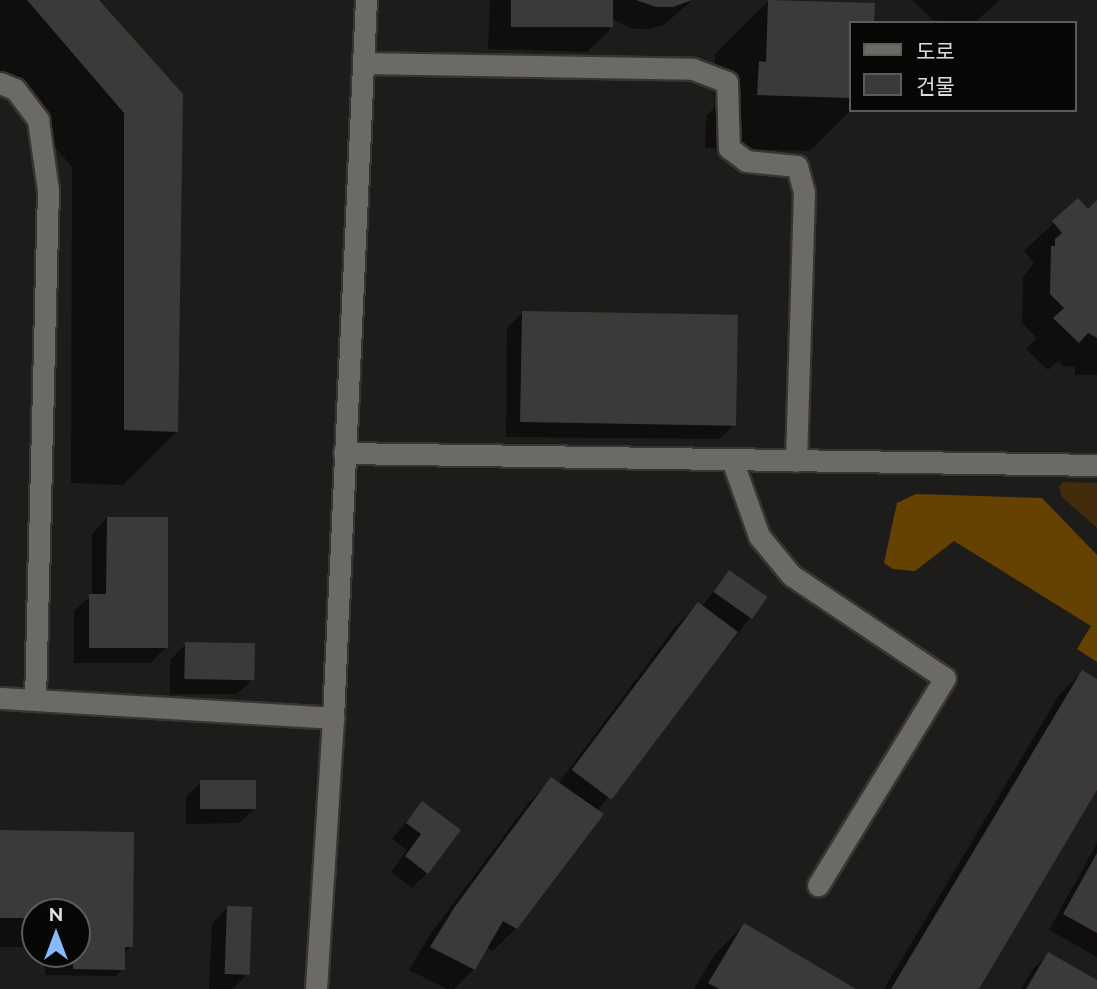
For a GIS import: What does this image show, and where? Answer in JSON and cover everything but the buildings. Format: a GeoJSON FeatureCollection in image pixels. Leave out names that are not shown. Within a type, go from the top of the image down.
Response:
{"type":"FeatureCollection","features":[{"type":"Feature","properties":{"kind":"street"},"geometry":{"type":"LineString","coordinates":[[316,989],[333,718],[366,0]]}},
{"type":"Feature","properties":{"kind":"street"},"geometry":{"type":"LineString","coordinates":[[363,63],[693,69],[727,82],[729,148],[746,161],[797,166],[804,192],[796,461]]}},
{"type":"Feature","properties":{"kind":"street"},"geometry":{"type":"LineString","coordinates":[[0,83],[15,89],[38,120],[48,190],[35,699]]}},
{"type":"Feature","properties":{"kind":"street"},"geometry":{"type":"LineString","coordinates":[[344,453],[1097,466]]}},
{"type":"Feature","properties":{"kind":"street"},"geometry":{"type":"LineString","coordinates":[[732,460],[759,536],[791,575],[945,678],[818,885]]}},
{"type":"Feature","properties":{"kind":"street"},"geometry":{"type":"LineString","coordinates":[[0,698],[333,718]]}},
{"type":"Feature","properties":{"kind":"shaded area"},"geometry":{"type":"Polygon","coordinates":[[[1063,482],[1097,483],[1097,528],[1062,497],[1059,487],[1063,482]]]}},
{"type":"Feature","properties":{"kind":"shaded area"},"geometry":{"type":"Polygon","coordinates":[[[916,494],[1042,498],[1097,555],[1097,662],[1077,649],[1091,626],[954,541],[915,571],[893,569],[884,563],[897,503],[916,494]]]}}]}
